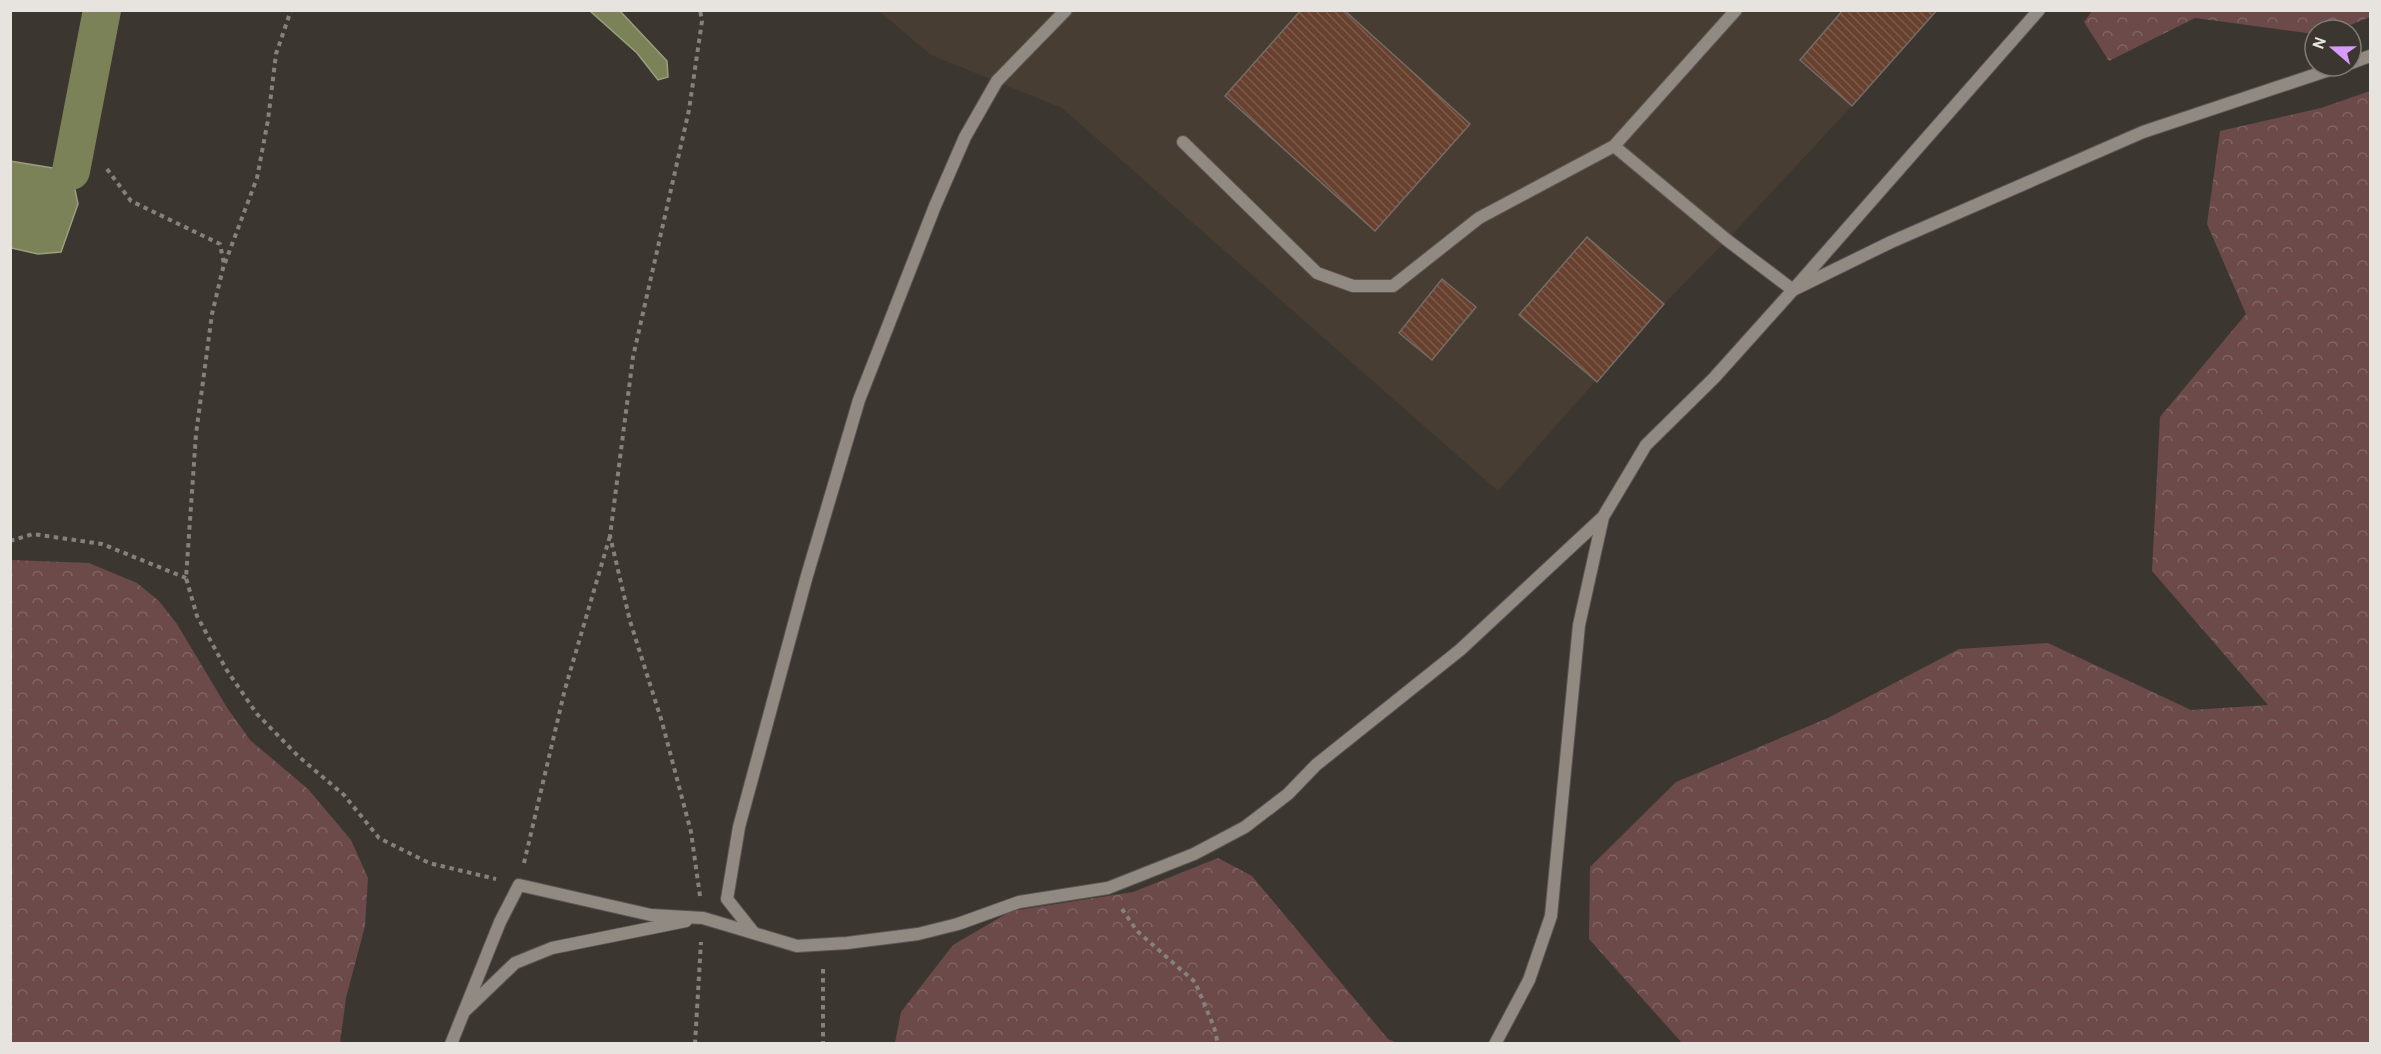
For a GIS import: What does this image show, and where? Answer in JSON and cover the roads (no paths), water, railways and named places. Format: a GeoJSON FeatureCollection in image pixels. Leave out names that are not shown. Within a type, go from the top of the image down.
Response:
{"type":"FeatureCollection","features":[{"type":"Feature","properties":{"kind":"street"},"geometry":{"type":"LineString","coordinates":[[754,933],[727,899],[739,827],[806,579],[859,400],[935,206],[965,137],[997,81],[1066,10]]}},
{"type":"Feature","properties":{"kind":"street"},"geometry":{"type":"LineString","coordinates":[[1184,142],[1317,273],[1353,286],[1393,286],[1479,218],[1614,146],[1736,10]]}},
{"type":"Feature","properties":{"kind":"street"},"geometry":{"type":"LineString","coordinates":[[451,1044],[500,922],[519,885],[651,915],[703,918],[796,946],[822,944],[918,934],[958,924],[1019,902],[1108,888],[1194,854],[1245,827],[1288,794],[1316,765],[1460,650],[1603,517],[1646,445],[1714,378],[2039,10]]}},
{"type":"Feature","properties":{"kind":"street"},"geometry":{"type":"LineString","coordinates":[[1793,290],[1891,242],[2143,132],[2305,78]]}},
{"type":"Feature","properties":{"kind":"street"},"geometry":{"type":"LineString","coordinates":[[1614,146],[1727,240],[1793,290]]}},
{"type":"Feature","properties":{"kind":"street"},"geometry":{"type":"LineString","coordinates":[[1495,1044],[1529,980],[1551,916],[1579,625],[1603,517]]}},
{"type":"Feature","properties":{"kind":"street"},"geometry":{"type":"LineString","coordinates":[[462,1014],[515,963],[552,948],[703,918]]}},
{"type":"Feature","properties":{"kind":"waterway"},"geometry":{"type":"LineString","coordinates":[[71,171],[102,10]]}}]}
